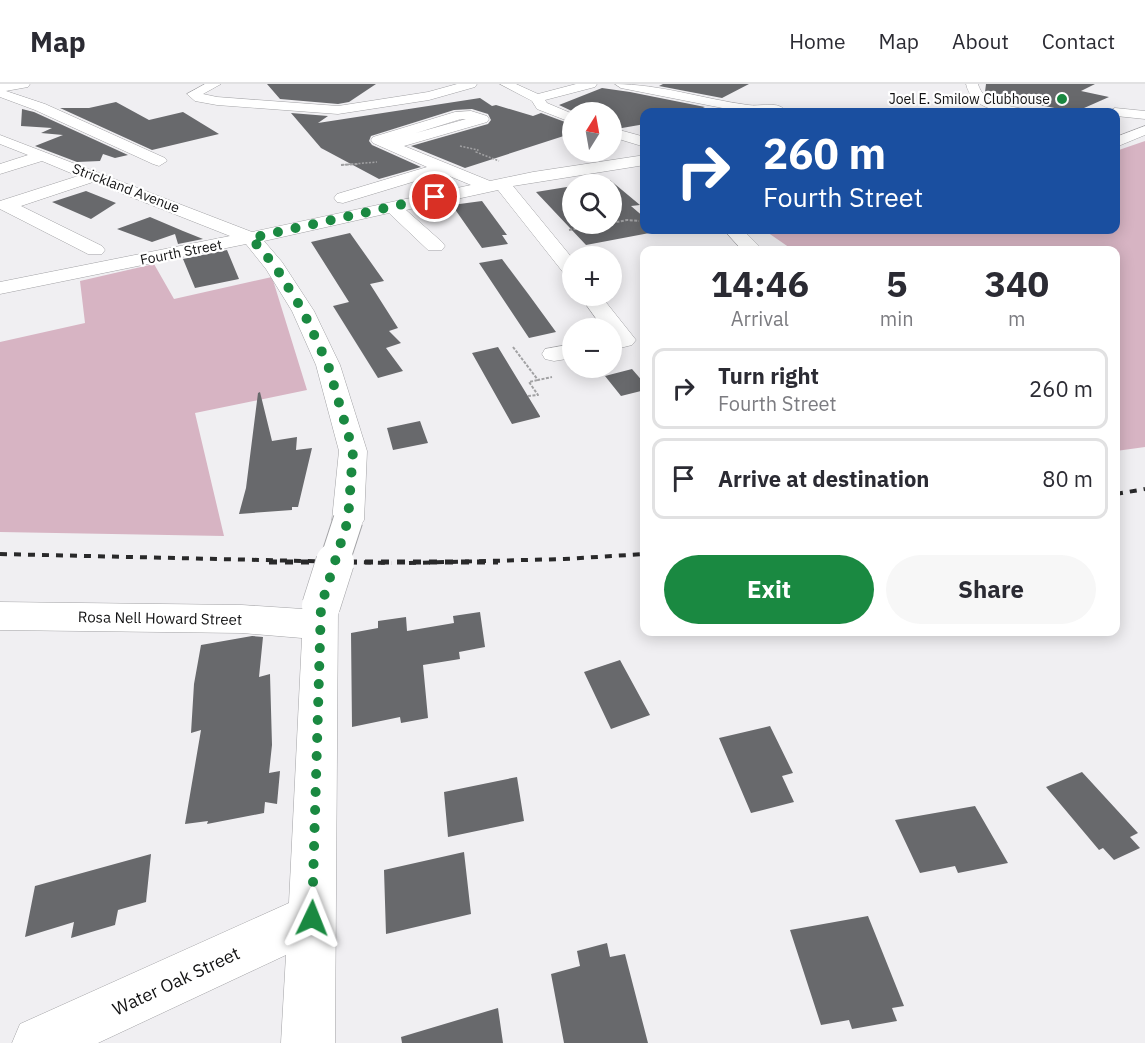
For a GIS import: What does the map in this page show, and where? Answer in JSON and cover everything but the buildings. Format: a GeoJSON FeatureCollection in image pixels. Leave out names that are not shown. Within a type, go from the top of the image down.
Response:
{"type":"FeatureCollection","features":[{"type":"Feature","properties":{"kind":"street"},"geometry":{"type":"LineString","coordinates":[[2,88],[24,84]]}},
{"type":"Feature","properties":{"kind":"street"},"geometry":{"type":"LineString","coordinates":[[215,84],[193,94],[200,99],[338,110],[429,96],[466,84]]}},
{"type":"Feature","properties":{"kind":"street"},"geometry":{"type":"LineString","coordinates":[[382,91],[424,84]]}},
{"type":"Feature","properties":{"kind":"street"},"geometry":{"type":"LineString","coordinates":[[506,84],[537,98],[542,106],[562,114]]}},
{"type":"Feature","properties":{"kind":"street"},"geometry":{"type":"LineString","coordinates":[[537,98],[591,84]]}},
{"type":"Feature","properties":{"kind":"street"},"geometry":{"type":"LineString","coordinates":[[621,84],[741,108]]}},
{"type":"Feature","properties":{"kind":"street"},"geometry":{"type":"LineString","coordinates":[[972,84],[975,93],[982,99],[1007,108]]}},
{"type":"Feature","properties":{"kind":"street"},"geometry":{"type":"LineString","coordinates":[[2,88],[159,161]]}},
{"type":"Feature","properties":{"kind":"street"},"geometry":{"type":"LineString","coordinates":[[217,100],[242,88]]}},
{"type":"Feature","properties":{"kind":"street"},"geometry":{"type":"LineString","coordinates":[[1120,112],[1145,115]]}},
{"type":"Feature","properties":{"kind":"street"},"geometry":{"type":"LineString","coordinates":[[390,145],[482,119],[471,115],[460,115],[378,140],[390,145],[443,167],[487,183],[543,233],[562,258]]}},
{"type":"Feature","properties":{"kind":"street"},"geometry":{"type":"LineString","coordinates":[[1120,140],[1145,130]]}},
{"type":"Feature","properties":{"kind":"street"},"geometry":{"type":"LineString","coordinates":[[622,135],[640,140]]}},
{"type":"Feature","properties":{"kind":"street","name":"Strickland Avenue"},"geometry":{"type":"LineString","coordinates":[[1,140],[242,234]]}},
{"type":"Feature","properties":{"kind":"street"},"geometry":{"type":"LineString","coordinates":[[0,169],[42,156]]}},
{"type":"Feature","properties":{"kind":"street","name":"Fourth Street"},"geometry":{"type":"LineString","coordinates":[[0,288],[242,234],[392,207],[487,183],[640,161]]}},
{"type":"Feature","properties":{"kind":"street"},"geometry":{"type":"LineString","coordinates":[[487,183],[528,162]]}},
{"type":"Feature","properties":{"kind":"street"},"geometry":{"type":"LineString","coordinates":[[308,1043],[321,615],[348,520],[353,451],[328,365],[303,311],[275,266],[242,234],[321,204],[443,167]]}},
{"type":"Feature","properties":{"kind":"street"},"geometry":{"type":"LineString","coordinates":[[94,176],[6,206],[95,250]]}},
{"type":"Feature","properties":{"kind":"street"},"geometry":{"type":"LineString","coordinates":[[392,207],[435,246]]}},
{"type":"Feature","properties":{"kind":"street"},"geometry":{"type":"LineString","coordinates":[[737,234],[749,246]]}},
{"type":"Feature","properties":{"kind":"street"},"geometry":{"type":"LineString","coordinates":[[598,306],[607,318]]}},
{"type":"Feature","properties":{"kind":"street","name":"Rosa Nell Howard Street"},"geometry":{"type":"LineString","coordinates":[[0,616],[242,619],[321,615]]}},
{"type":"Feature","properties":{"kind":"street","name":"Water Oak Street"},"geometry":{"type":"LineString","coordinates":[[39,1043],[312,918]]}},
{"type":"Feature","properties":{"kind":"path"},"geometry":{"type":"LineString","coordinates":[[453,143],[471,147],[478,150],[476,152],[499,161]]}},
{"type":"Feature","properties":{"kind":"path"},"geometry":{"type":"LineString","coordinates":[[341,165],[383,162]]}},
{"type":"Feature","properties":{"kind":"path"},"geometry":{"type":"LineString","coordinates":[[622,221],[639,221]]}},
{"type":"Feature","properties":{"kind":"path"},"geometry":{"type":"LineString","coordinates":[[528,396],[538,395],[529,382],[538,380]]}},
{"type":"Feature","properties":{"kind":"shaded area"},"geometry":{"type":"Polygon","coordinates":[[[1145,141],[1145,447],[1120,450],[1120,246],[787,246],[770,234],[1120,234],[1120,150],[1145,141]]]}},
{"type":"Feature","properties":{"kind":"shaded area"},"geometry":{"type":"Polygon","coordinates":[[[154,264],[174,299],[272,277],[307,390],[195,413],[224,536],[0,532],[0,342],[85,323],[80,281],[154,264]]]}},
{"type":"Feature","properties":{"kind":"railway"},"geometry":{"type":"LineString","coordinates":[[1120,493],[1145,489]]}},
{"type":"Feature","properties":{"kind":"railway"},"geometry":{"type":"LineString","coordinates":[[0,554],[348,562]]}},
{"type":"Feature","properties":{"kind":"railway"},"geometry":{"type":"LineString","coordinates":[[448,562],[640,554]]}},
{"type":"Feature","properties":{"kind":"railway"},"geometry":{"type":"LineString","coordinates":[[269,562],[348,562]]}},
{"type":"Feature","properties":{"kind":"railway"},"geometry":{"type":"LineString","coordinates":[[348,562],[448,562]]}},
{"type":"Feature","properties":{"kind":"railway"},"geometry":{"type":"LineString","coordinates":[[348,562],[392,563]]}},
{"type":"Feature","properties":{"kind":"railway"},"geometry":{"type":"LineString","coordinates":[[409,563],[448,562]]}},
{"type":"Feature","properties":{"kind":"railway"},"geometry":{"type":"LineString","coordinates":[[448,562],[498,562]]}},
{"type":"Feature","properties":{"kind":"place","name":"Joel E. Smilow Clubhouse"},"geometry":{"type":"Point","coordinates":[1062,99]}},
{"type":"Feature","properties":{"kind":"route"},"geometry":{"type":"LineString","coordinates":[[312,918],[321,606],[348,520],[353,451],[328,365],[303,311],[275,266],[251,238],[435,197]]}}]}
